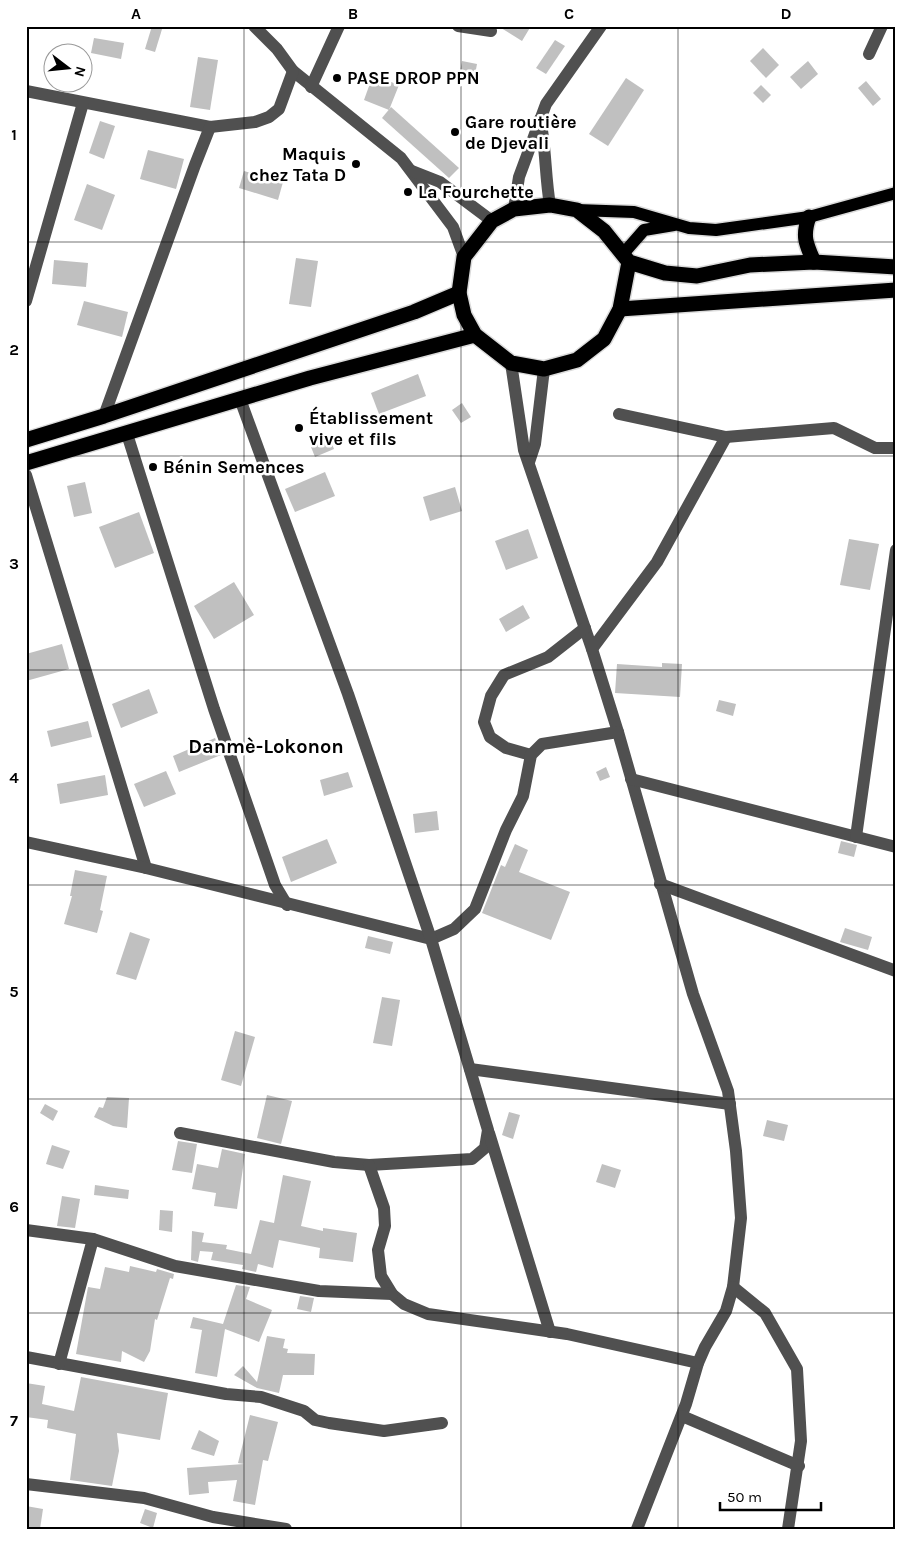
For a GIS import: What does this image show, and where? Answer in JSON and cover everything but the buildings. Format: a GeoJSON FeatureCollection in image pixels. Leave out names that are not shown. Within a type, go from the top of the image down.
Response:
{"type":"FeatureCollection","features":[{"type":"Feature","properties":{"kind":"highway"},"geometry":{"type":"LineString","coordinates":[[626,258],[620,309],[604,339],[577,360],[544,369],[511,363],[475,335],[464,315],[459,293],[464,258],[492,221],[514,209],[550,205],[577,210],[604,231],[626,258],[666,273],[697,276],[750,265],[814,262],[896,267]]}},
{"type":"Feature","properties":{"kind":"highway"},"geometry":{"type":"LineString","coordinates":[[809,217],[804,230],[804,240],[814,262]]}},
{"type":"Feature","properties":{"kind":"highway"},"geometry":{"type":"LineString","coordinates":[[620,309],[896,290]]}},
{"type":"Feature","properties":{"kind":"highway"},"geometry":{"type":"LineString","coordinates":[[26,440],[104,416],[414,312],[459,293]]}},
{"type":"Feature","properties":{"kind":"highway"},"geometry":{"type":"LineString","coordinates":[[26,463],[240,399],[475,335]]}},
{"type":"Feature","properties":{"kind":"main road"},"geometry":{"type":"LineString","coordinates":[[577,210],[634,212],[689,228],[716,230],[809,217],[896,193]]}},
{"type":"Feature","properties":{"kind":"main road"},"geometry":{"type":"LineString","coordinates":[[626,258],[644,230],[678,224]]}},
{"type":"Feature","properties":{"kind":"street"},"geometry":{"type":"LineString","coordinates":[[254,26],[277,49],[293,71],[401,158],[453,227],[464,258]]}},
{"type":"Feature","properties":{"kind":"street"},"geometry":{"type":"LineString","coordinates":[[311,86],[339,26]]}},
{"type":"Feature","properties":{"kind":"street"},"geometry":{"type":"LineString","coordinates":[[458,26],[491,31]]}},
{"type":"Feature","properties":{"kind":"street"},"geometry":{"type":"LineString","coordinates":[[514,209],[519,177],[546,104],[601,26]]}},
{"type":"Feature","properties":{"kind":"street"},"geometry":{"type":"LineString","coordinates":[[869,54],[882,26]]}},
{"type":"Feature","properties":{"kind":"street"},"geometry":{"type":"LineString","coordinates":[[26,91],[210,127],[255,122],[269,117],[279,109],[293,71]]}},
{"type":"Feature","properties":{"kind":"street"},"geometry":{"type":"LineString","coordinates":[[26,301],[83,103]]}},
{"type":"Feature","properties":{"kind":"street"},"geometry":{"type":"LineString","coordinates":[[540,119],[544,136],[546,182],[550,205]]}},
{"type":"Feature","properties":{"kind":"street"},"geometry":{"type":"LineString","coordinates":[[104,416],[194,165],[210,127]]}},
{"type":"Feature","properties":{"kind":"street"},"geometry":{"type":"LineString","coordinates":[[412,171],[440,182],[492,221]]}},
{"type":"Feature","properties":{"kind":"street"},"geometry":{"type":"LineString","coordinates":[[511,363],[521,435],[618,732],[693,994],[728,1091],[736,1150],[741,1218],[733,1287],[726,1311],[698,1363],[682,1416],[638,1529]]}},
{"type":"Feature","properties":{"kind":"street"},"geometry":{"type":"LineString","coordinates":[[529,462],[536,436],[544,369]]}},
{"type":"Feature","properties":{"kind":"street"},"geometry":{"type":"LineString","coordinates":[[240,399],[348,694],[431,939],[550,1332]]}},
{"type":"Feature","properties":{"kind":"street"},"geometry":{"type":"LineString","coordinates":[[619,414],[726,437],[834,428],[875,448],[896,448]]}},
{"type":"Feature","properties":{"kind":"street"},"geometry":{"type":"LineString","coordinates":[[127,434],[214,709],[275,885],[287,905]]}},
{"type":"Feature","properties":{"kind":"street"},"geometry":{"type":"LineString","coordinates":[[592,649],[657,562],[726,437]]}},
{"type":"Feature","properties":{"kind":"street"},"geometry":{"type":"LineString","coordinates":[[26,475],[146,868]]}},
{"type":"Feature","properties":{"kind":"street"},"geometry":{"type":"LineString","coordinates":[[856,837],[896,550]]}},
{"type":"Feature","properties":{"kind":"street"},"geometry":{"type":"LineString","coordinates":[[532,755],[506,748],[490,737],[484,722],[491,696],[504,675],[548,657],[585,628]]}},
{"type":"Feature","properties":{"kind":"street"},"geometry":{"type":"LineString","coordinates":[[26,842],[146,868],[287,905],[431,939],[454,929],[475,909],[506,830],[523,796],[532,755],[542,744],[618,732]]}},
{"type":"Feature","properties":{"kind":"street"},"geometry":{"type":"LineString","coordinates":[[631,779],[896,847]]}},
{"type":"Feature","properties":{"kind":"street"},"geometry":{"type":"LineString","coordinates":[[660,884],[896,971]]}},
{"type":"Feature","properties":{"kind":"street"},"geometry":{"type":"LineString","coordinates":[[470,1069],[730,1104]]}},
{"type":"Feature","properties":{"kind":"street"},"geometry":{"type":"LineString","coordinates":[[180,1132],[334,1162],[369,1166],[472,1159],[485,1148],[488,1130]]}},
{"type":"Feature","properties":{"kind":"street"},"geometry":{"type":"LineString","coordinates":[[369,1166],[384,1208],[385,1226],[378,1250],[381,1276],[392,1294],[404,1304],[428,1314],[550,1332],[698,1363]]}},
{"type":"Feature","properties":{"kind":"street"},"geometry":{"type":"LineString","coordinates":[[26,1230],[93,1239],[175,1266],[319,1291],[392,1294]]}},
{"type":"Feature","properties":{"kind":"street"},"geometry":{"type":"LineString","coordinates":[[60,1364],[93,1239]]}},
{"type":"Feature","properties":{"kind":"street"},"geometry":{"type":"LineString","coordinates":[[733,1287],[765,1313],[797,1369],[801,1441],[799,1466],[788,1529]]}},
{"type":"Feature","properties":{"kind":"street"},"geometry":{"type":"LineString","coordinates":[[26,1357],[226,1394],[261,1397],[304,1410],[315,1420],[329,1423],[384,1431],[442,1423]]}},
{"type":"Feature","properties":{"kind":"street"},"geometry":{"type":"LineString","coordinates":[[682,1416],[799,1466]]}},
{"type":"Feature","properties":{"kind":"street"},"geometry":{"type":"LineString","coordinates":[[26,1484],[144,1498],[213,1517],[286,1529]]}},
{"type":"Feature","properties":{"kind":"place","name":"PASE DROP PPN"},"geometry":{"type":"Point","coordinates":[337,78]}},
{"type":"Feature","properties":{"kind":"place","name":"Gare routière de Djevali"},"geometry":{"type":"Point","coordinates":[455,132]}},
{"type":"Feature","properties":{"kind":"place","name":"Maquis chez Tata D"},"geometry":{"type":"Point","coordinates":[356,164]}},
{"type":"Feature","properties":{"kind":"place","name":"La Fourchette"},"geometry":{"type":"Point","coordinates":[408,192]}},
{"type":"Feature","properties":{"kind":"place","name":"Établissement vive et fils"},"geometry":{"type":"Point","coordinates":[299,428]}},
{"type":"Feature","properties":{"kind":"place","name":"Bénin Semences"},"geometry":{"type":"Point","coordinates":[153,467]}},
{"type":"Feature","properties":{"kind":"district","name":"Danmè-Lokonon"},"geometry":{"type":"Point","coordinates":[266,746]}}]}
